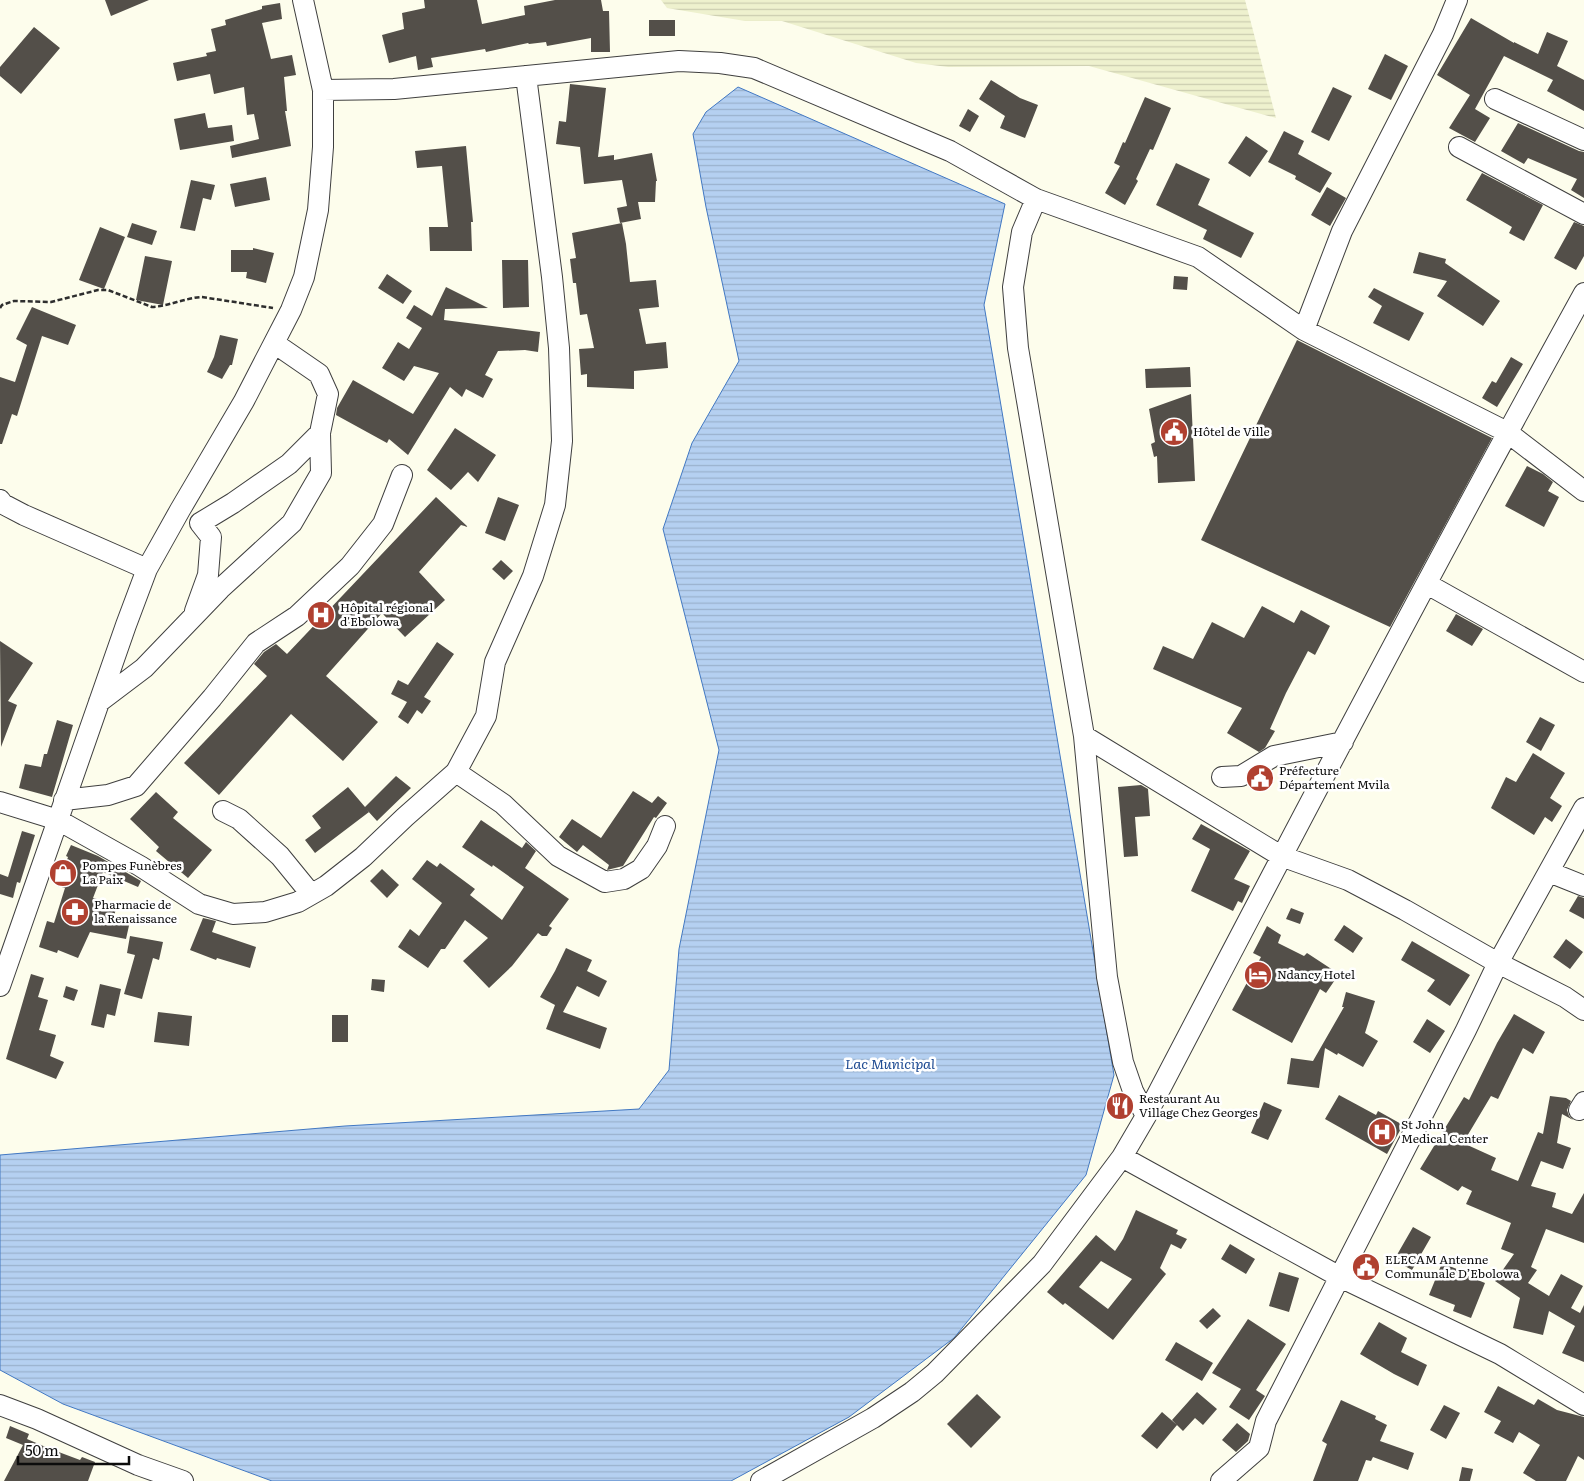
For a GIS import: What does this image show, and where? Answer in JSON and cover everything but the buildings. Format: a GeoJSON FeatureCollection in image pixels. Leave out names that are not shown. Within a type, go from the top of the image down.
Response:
{"type":"FeatureCollection","features":[{"type":"Feature","properties":{"kind":"street"},"geometry":{"type":"LineString","coordinates":[[0,986],[64,800],[147,570],[244,401],[291,310],[304,277],[318,210],[323,147],[323,90],[303,0]]}},
{"type":"Feature","properties":{"kind":"street"},"geometry":{"type":"LineString","coordinates":[[1304,330],[1342,231],[1443,34],[1457,0]]}},
{"type":"Feature","properties":{"kind":"street"},"geometry":{"type":"LineString","coordinates":[[323,90],[394,89],[679,61],[720,63],[754,68],[950,150],[1036,199],[1198,258],[1304,330],[1507,432],[1584,491]]}},
{"type":"Feature","properties":{"kind":"street"},"geometry":{"type":"LineString","coordinates":[[0,802],[58,820],[140,866],[199,904],[234,914],[265,912],[298,902],[326,886],[363,856],[456,772],[486,716],[495,662],[533,576],[555,505],[562,441],[559,348],[552,277],[526,76]]}},
{"type":"Feature","properties":{"kind":"street"},"geometry":{"type":"LineString","coordinates":[[1495,99],[1584,140]]}},
{"type":"Feature","properties":{"kind":"street"},"geometry":{"type":"LineString","coordinates":[[1459,147],[1584,214]]}},
{"type":"Feature","properties":{"kind":"street"},"geometry":{"type":"LineString","coordinates":[[1036,199],[1022,232],[1012,286],[1018,348],[1084,736],[1107,977],[1123,1062],[1133,1091],[1146,1116]]}},
{"type":"Feature","properties":{"kind":"street"},"geometry":{"type":"LineString","coordinates":[[761,1481],[873,1418],[912,1392],[935,1373],[1042,1264],[1122,1157],[1146,1116],[1281,856],[1507,432],[1584,293]]}},
{"type":"Feature","properties":{"kind":"street"},"geometry":{"type":"LineString","coordinates":[[99,702],[144,668],[220,589],[292,523],[321,473],[320,433],[328,394],[320,374],[274,343]]}},
{"type":"Feature","properties":{"kind":"street"},"geometry":{"type":"LineString","coordinates":[[193,618],[208,575],[211,537],[200,522],[233,503],[289,464],[320,433]]}},
{"type":"Feature","properties":{"kind":"street"},"geometry":{"type":"LineString","coordinates":[[64,800],[108,795],[136,786],[212,698],[256,643],[297,616],[350,566],[383,524],[402,475]]}},
{"type":"Feature","properties":{"kind":"street"},"geometry":{"type":"LineString","coordinates":[[0,500],[3,504],[24,515],[147,570]]}},
{"type":"Feature","properties":{"kind":"street"},"geometry":{"type":"LineString","coordinates":[[1427,584],[1584,672]]}},
{"type":"Feature","properties":{"kind":"street"},"geometry":{"type":"LineString","coordinates":[[1084,736],[1281,856],[1348,880],[1498,963],[1566,997],[1584,1010]]}},
{"type":"Feature","properties":{"kind":"street"},"geometry":{"type":"LineString","coordinates":[[1222,777],[1241,776],[1274,756],[1343,742]]}},
{"type":"Feature","properties":{"kind":"street"},"geometry":{"type":"LineString","coordinates":[[456,772],[503,804],[558,856],[605,882],[624,879],[642,869],[657,846],[665,826]]}},
{"type":"Feature","properties":{"kind":"street"},"geometry":{"type":"LineString","coordinates":[[1221,1481],[1259,1448],[1266,1421],[1466,1030],[1498,963],[1584,808]]}},
{"type":"Feature","properties":{"kind":"street"},"geometry":{"type":"LineString","coordinates":[[223,811],[239,819],[280,856],[311,894]]}},
{"type":"Feature","properties":{"kind":"street"},"geometry":{"type":"LineString","coordinates":[[1549,872],[1584,886]]}},
{"type":"Feature","properties":{"kind":"street"},"geometry":{"type":"LineString","coordinates":[[1122,1157],[1340,1277],[1500,1354],[1584,1405]]}},
{"type":"Feature","properties":{"kind":"street"},"geometry":{"type":"LineString","coordinates":[[0,1405],[36,1419],[138,1465],[183,1481]]}},
{"type":"Feature","properties":{"kind":"path"},"geometry":{"type":"LineString","coordinates":[[0,308],[8,302],[14,301],[51,302],[98,290],[108,290],[152,307],[194,297],[202,297],[291,310]]}},
{"type":"Feature","properties":{"kind":"green space"},"geometry":{"type":"Polygon","coordinates":[[[661,0],[1245,0],[1276,118],[1089,66],[948,67],[916,63],[782,21],[745,21],[667,8],[661,0]]]}},
{"type":"Feature","properties":{"kind":"water","name":"Lac Municipal"},"geometry":{"type":"Polygon","coordinates":[[[738,87],[1005,204],[984,305],[1114,1075],[1086,1175],[954,1338],[849,1417],[731,1481],[272,1481],[63,1404],[0,1370],[0,1155],[345,1126],[639,1109],[669,1070],[679,949],[719,750],[663,529],[692,443],[739,361],[706,207],[693,134],[706,112],[738,87]]]}},
{"type":"Feature","properties":{"kind":"place","name":"Hôtel de Ville"},"geometry":{"type":"Point","coordinates":[1174,432]}},
{"type":"Feature","properties":{"kind":"place","name":"Hôpital régional d'Ebolowa"},"geometry":{"type":"Point","coordinates":[321,615]}},
{"type":"Feature","properties":{"kind":"place","name":"Préfecture Département Mvila"},"geometry":{"type":"Point","coordinates":[1260,778]}},
{"type":"Feature","properties":{"kind":"place","name":"Pompes Funèbres La Paix"},"geometry":{"type":"Point","coordinates":[63,873]}},
{"type":"Feature","properties":{"kind":"place","name":"Pharmacie de la Renaissance"},"geometry":{"type":"Point","coordinates":[75,912]}},
{"type":"Feature","properties":{"kind":"place","name":"Ndancy Hotel"},"geometry":{"type":"Point","coordinates":[1258,975]}},
{"type":"Feature","properties":{"kind":"place","name":"Restaurant Au Village Chez Georges"},"geometry":{"type":"Point","coordinates":[1120,1106]}},
{"type":"Feature","properties":{"kind":"place","name":"St John Medical Center"},"geometry":{"type":"Point","coordinates":[1382,1132]}},
{"type":"Feature","properties":{"kind":"place","name":"ELECAM Antenne Communale D’Ebolowa"},"geometry":{"type":"Point","coordinates":[1366,1267]}}]}
